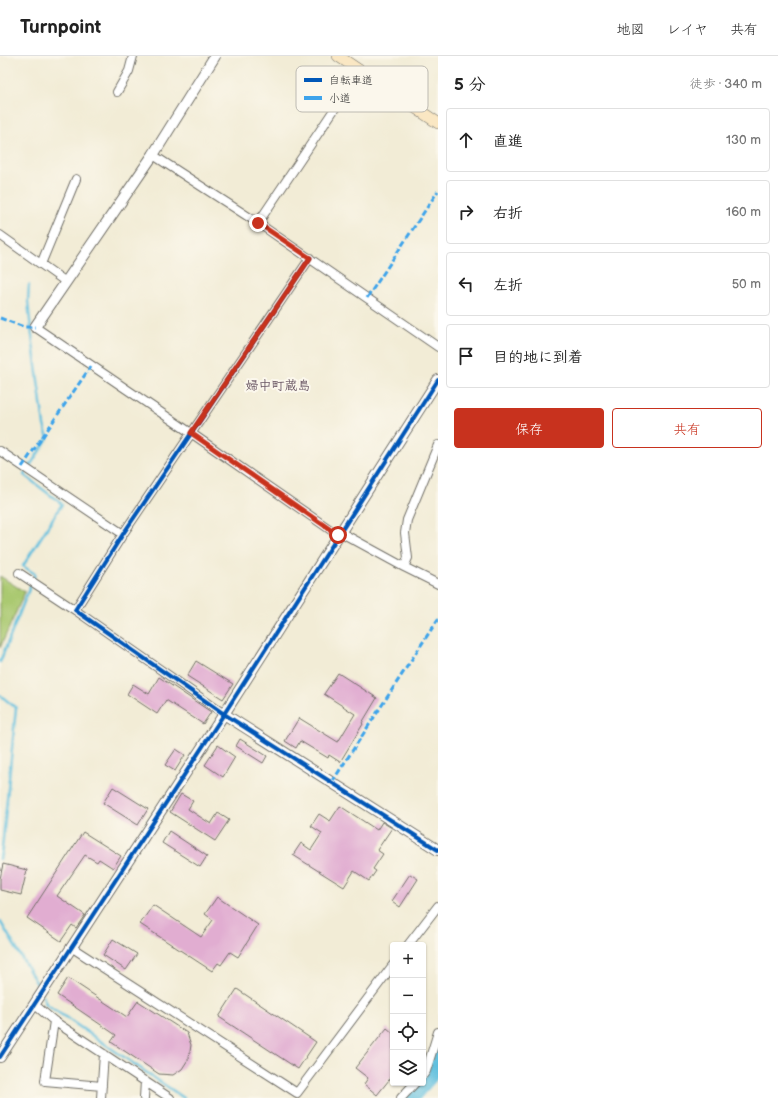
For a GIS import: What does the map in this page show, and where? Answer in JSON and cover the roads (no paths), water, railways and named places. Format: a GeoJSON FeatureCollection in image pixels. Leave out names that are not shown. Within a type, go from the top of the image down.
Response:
{"type":"FeatureCollection","features":[{"type":"Feature","properties":{"kind":"main road"},"geometry":{"type":"LineString","coordinates":[[338,56],[353,66]]}},
{"type":"Feature","properties":{"kind":"main road"},"geometry":{"type":"LineString","coordinates":[[422,112],[438,123]]}},
{"type":"Feature","properties":{"kind":"street"},"geometry":{"type":"LineString","coordinates":[[117,92],[128,71],[133,56]]}},
{"type":"Feature","properties":{"kind":"street"},"geometry":{"type":"LineString","coordinates":[[215,56],[154,155],[35,327],[339,533],[438,584]]}},
{"type":"Feature","properties":{"kind":"street"},"geometry":{"type":"LineString","coordinates":[[258,223],[332,112]]}},
{"type":"Feature","properties":{"kind":"street"},"geometry":{"type":"LineString","coordinates":[[154,155],[310,258],[438,347]]}},
{"type":"Feature","properties":{"kind":"street"},"geometry":{"type":"LineString","coordinates":[[41,264],[76,179]]}},
{"type":"Feature","properties":{"kind":"street"},"geometry":{"type":"LineString","coordinates":[[0,235],[66,282]]}},
{"type":"Feature","properties":{"kind":"street"},"geometry":{"type":"LineString","coordinates":[[75,610],[123,534],[310,258]]}},
{"type":"Feature","properties":{"kind":"street"},"geometry":{"type":"LineString","coordinates":[[1,1054],[35,1005],[71,947],[224,714],[438,380]]}},
{"type":"Feature","properties":{"kind":"street"},"geometry":{"type":"LineString","coordinates":[[404,567],[408,558],[404,533],[407,520],[438,446]]}},
{"type":"Feature","properties":{"kind":"street"},"geometry":{"type":"LineString","coordinates":[[0,451],[123,534]]}},
{"type":"Feature","properties":{"kind":"street"},"geometry":{"type":"LineString","coordinates":[[20,573],[224,714],[438,850]]}},
{"type":"Feature","properties":{"kind":"street"},"geometry":{"type":"LineString","coordinates":[[410,942],[438,906]]}},
{"type":"Feature","properties":{"kind":"street"},"geometry":{"type":"LineString","coordinates":[[71,947],[296,1093],[390,969]]}},
{"type":"Feature","properties":{"kind":"street"},"geometry":{"type":"LineString","coordinates":[[35,1005],[54,1021],[170,1098]]}},
{"type":"Feature","properties":{"kind":"street"},"geometry":{"type":"LineString","coordinates":[[54,1021],[45,1081],[102,1086]]}},
{"type":"Feature","properties":{"kind":"street"},"geometry":{"type":"LineString","coordinates":[[426,1071],[438,1032]]}},
{"type":"Feature","properties":{"kind":"street"},"geometry":{"type":"LineString","coordinates":[[101,1098],[104,1054]]}},
{"type":"Feature","properties":{"kind":"street"},"geometry":{"type":"LineString","coordinates":[[144,1098],[145,1081]]}},
{"type":"Feature","properties":{"kind":"street"},"geometry":{"type":"LineString","coordinates":[[401,1098],[412,1086]]}},
{"type":"Feature","properties":{"kind":"waterway"},"geometry":{"type":"LineString","coordinates":[[0,662],[35,574],[23,566],[62,504],[24,475],[48,438],[44,425],[30,321],[28,301],[29,285]]}},
{"type":"Feature","properties":{"kind":"waterway"},"geometry":{"type":"LineString","coordinates":[[0,695],[16,708],[0,859]]}},
{"type":"Feature","properties":{"kind":"waterway"},"geometry":{"type":"LineString","coordinates":[[0,921],[40,989]]}},
{"type":"Feature","properties":{"kind":"waterway"},"geometry":{"type":"LineString","coordinates":[[43,996],[46,1004],[184,1098]]}},
{"type":"Feature","properties":{"kind":"waterway"},"geometry":{"type":"LineString","coordinates":[[410,1098],[430,1076],[438,1055]]}},
{"type":"Feature","properties":{"kind":"district","name":"婦中町蔵島"},"geometry":{"type":"Point","coordinates":[278,385]}}]}
